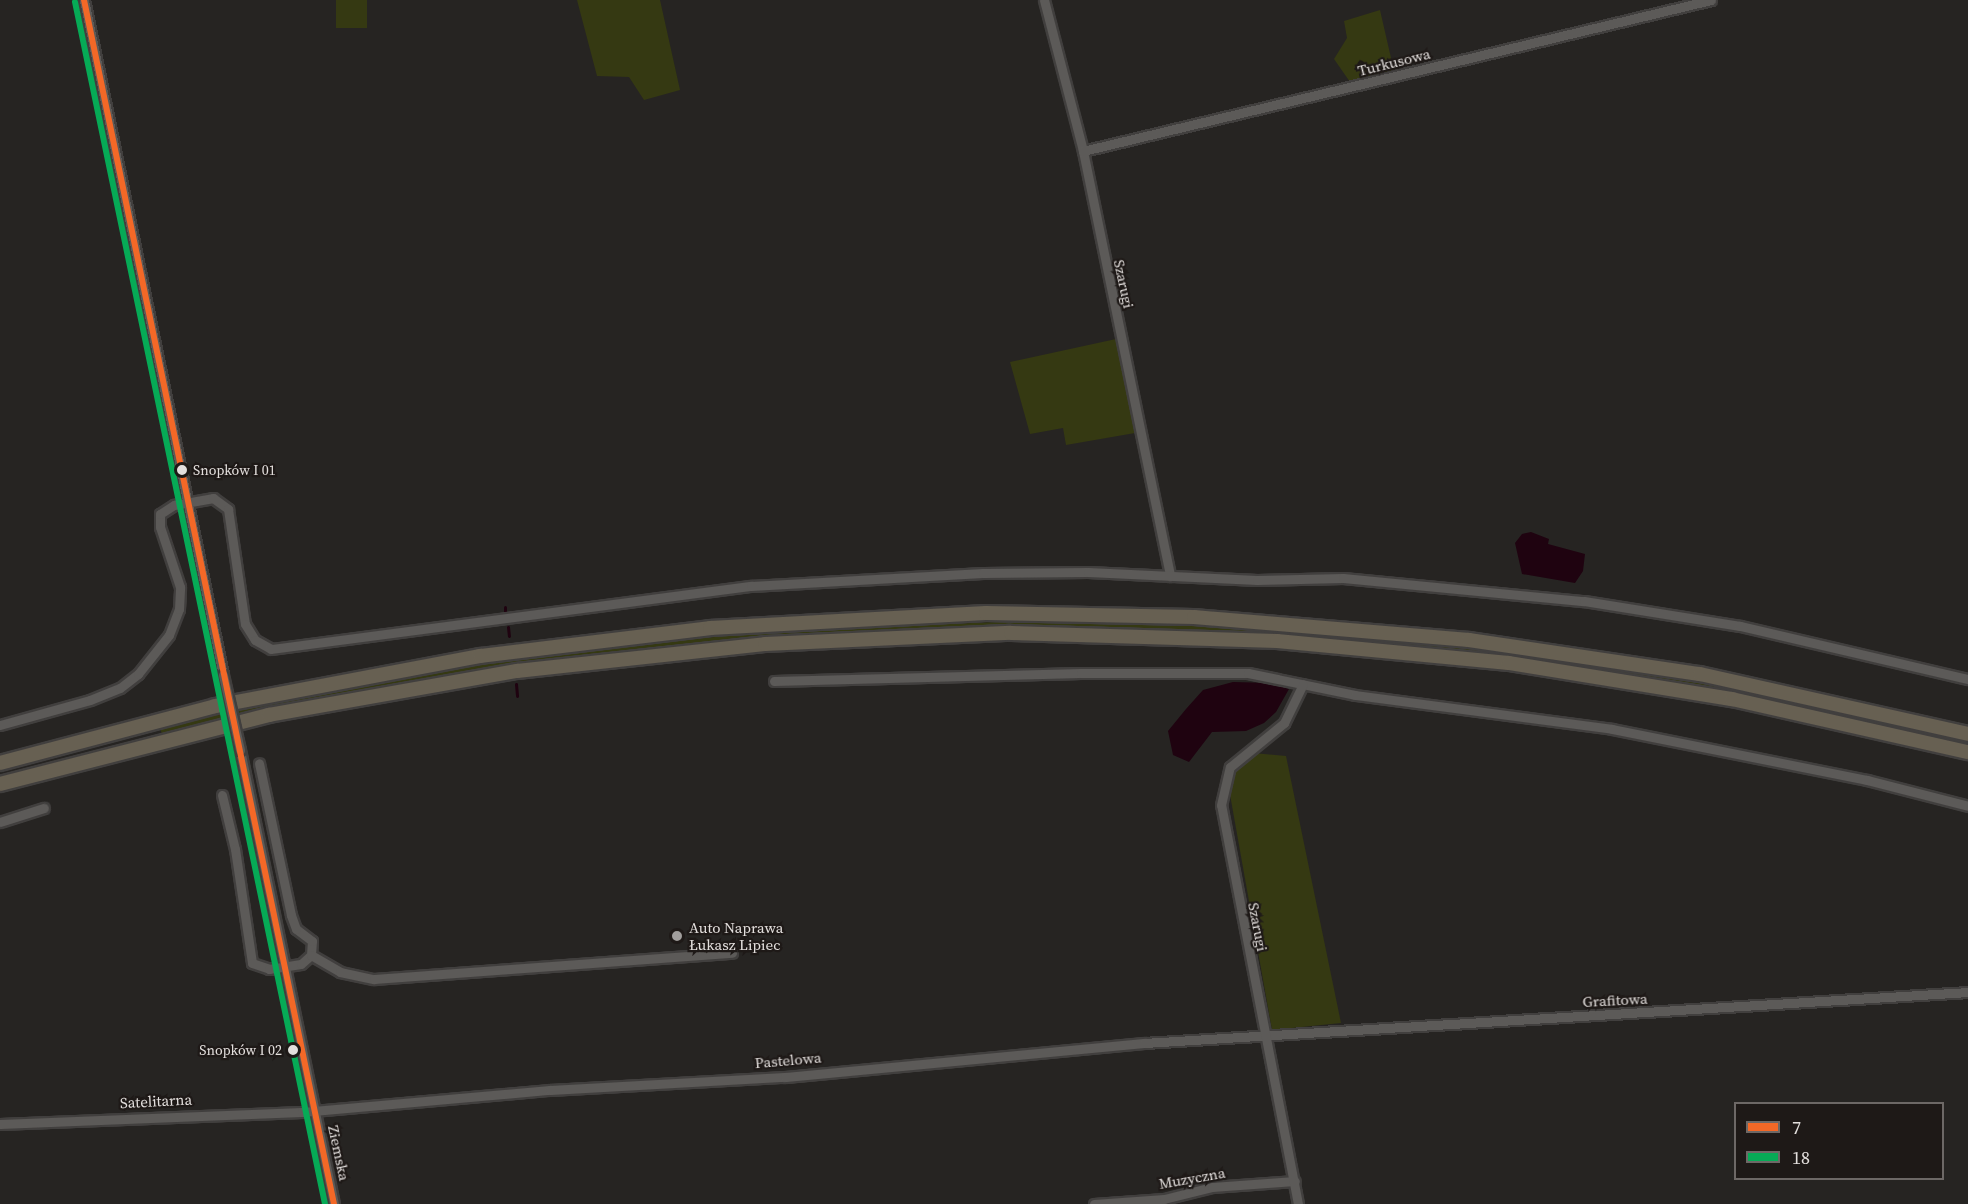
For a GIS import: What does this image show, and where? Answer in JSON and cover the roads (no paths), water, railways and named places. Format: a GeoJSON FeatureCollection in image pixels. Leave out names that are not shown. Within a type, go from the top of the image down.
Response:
{"type":"FeatureCollection","features":[{"type":"Feature","properties":{"kind":"highway"},"geometry":{"type":"LineString","coordinates":[[0,763],[247,699],[480,656],[710,627],[986,613],[1194,616],[1469,640],[1700,674],[1968,734]]}},
{"type":"Feature","properties":{"kind":"highway"},"geometry":{"type":"LineString","coordinates":[[0,784],[203,730],[470,678],[722,647],[977,634],[1195,636],[1480,660],[1721,697],[1968,752]]}},
{"type":"Feature","properties":{"kind":"street","name":"Ziemska"},"geometry":{"type":"LineString","coordinates":[[84,0],[333,1204]]}},
{"type":"Feature","properties":{"kind":"street","name":"Szarugi"},"geometry":{"type":"LineString","coordinates":[[1044,0],[1083,151],[1170,576]]}},
{"type":"Feature","properties":{"kind":"street","name":"Turkusowa"},"geometry":{"type":"LineString","coordinates":[[1083,151],[1711,0]]}},
{"type":"Feature","properties":{"kind":"street"},"geometry":{"type":"LineString","coordinates":[[0,725],[110,693],[128,682],[149,663],[169,634],[179,609],[180,587],[159,516],[168,507],[213,498],[228,509],[246,624],[255,640],[271,649],[751,586],[1033,571],[1170,576],[1343,578],[1584,601],[1740,627],[1968,679]]}},
{"type":"Feature","properties":{"kind":"street"},"geometry":{"type":"LineString","coordinates":[[774,681],[1183,671],[1248,673],[1354,695],[1612,729],[1832,772],[1968,807]]}},
{"type":"Feature","properties":{"kind":"street","name":"Szarugi"},"geometry":{"type":"LineString","coordinates":[[1298,1204],[1223,821],[1221,793],[1230,767],[1284,723],[1303,684]]}},
{"type":"Feature","properties":{"kind":"street"},"geometry":{"type":"LineString","coordinates":[[222,795],[235,849],[252,963],[259,968],[301,964],[311,955],[312,941],[296,929],[291,915],[259,764]]}},
{"type":"Feature","properties":{"kind":"street"},"geometry":{"type":"LineString","coordinates":[[0,822],[44,808]]}},
{"type":"Feature","properties":{"kind":"street"},"geometry":{"type":"LineString","coordinates":[[311,955],[340,972],[374,979],[732,953]]}},
{"type":"Feature","properties":{"kind":"street","name":"Grafitowa"},"geometry":{"type":"LineString","coordinates":[[1265,1036],[1968,992]]}},
{"type":"Feature","properties":{"kind":"street","name":"Pastelowa"},"geometry":{"type":"LineString","coordinates":[[314,1109],[785,1077],[1144,1042],[1265,1036]]}},
{"type":"Feature","properties":{"kind":"street","name":"Satelitarna"},"geometry":{"type":"LineString","coordinates":[[0,1124],[314,1109]]}},
{"type":"Feature","properties":{"kind":"street","name":"Muzyczna"},"geometry":{"type":"LineString","coordinates":[[1094,1204],[1164,1199],[1212,1187],[1295,1180]]}},
{"type":"Feature","properties":{"kind":"waterway"},"geometry":{"type":"LineString","coordinates":[[505,607],[505,612]]}},
{"type":"Feature","properties":{"kind":"waterway"},"geometry":{"type":"LineString","coordinates":[[508,627],[509,636]]}},
{"type":"Feature","properties":{"kind":"waterway"},"geometry":{"type":"LineString","coordinates":[[516,684],[517,696]]}},
{"type":"Feature","properties":{"kind":"place","name":"Snopków I 01"},"geometry":{"type":"Point","coordinates":[182,470]}},
{"type":"Feature","properties":{"kind":"place","name":"Auto Naprawa Łukasz Lipiec"},"geometry":{"type":"Point","coordinates":[677,936]}},
{"type":"Feature","properties":{"kind":"place","name":"Snopków I 02"},"geometry":{"type":"Point","coordinates":[293,1050]}}]}
